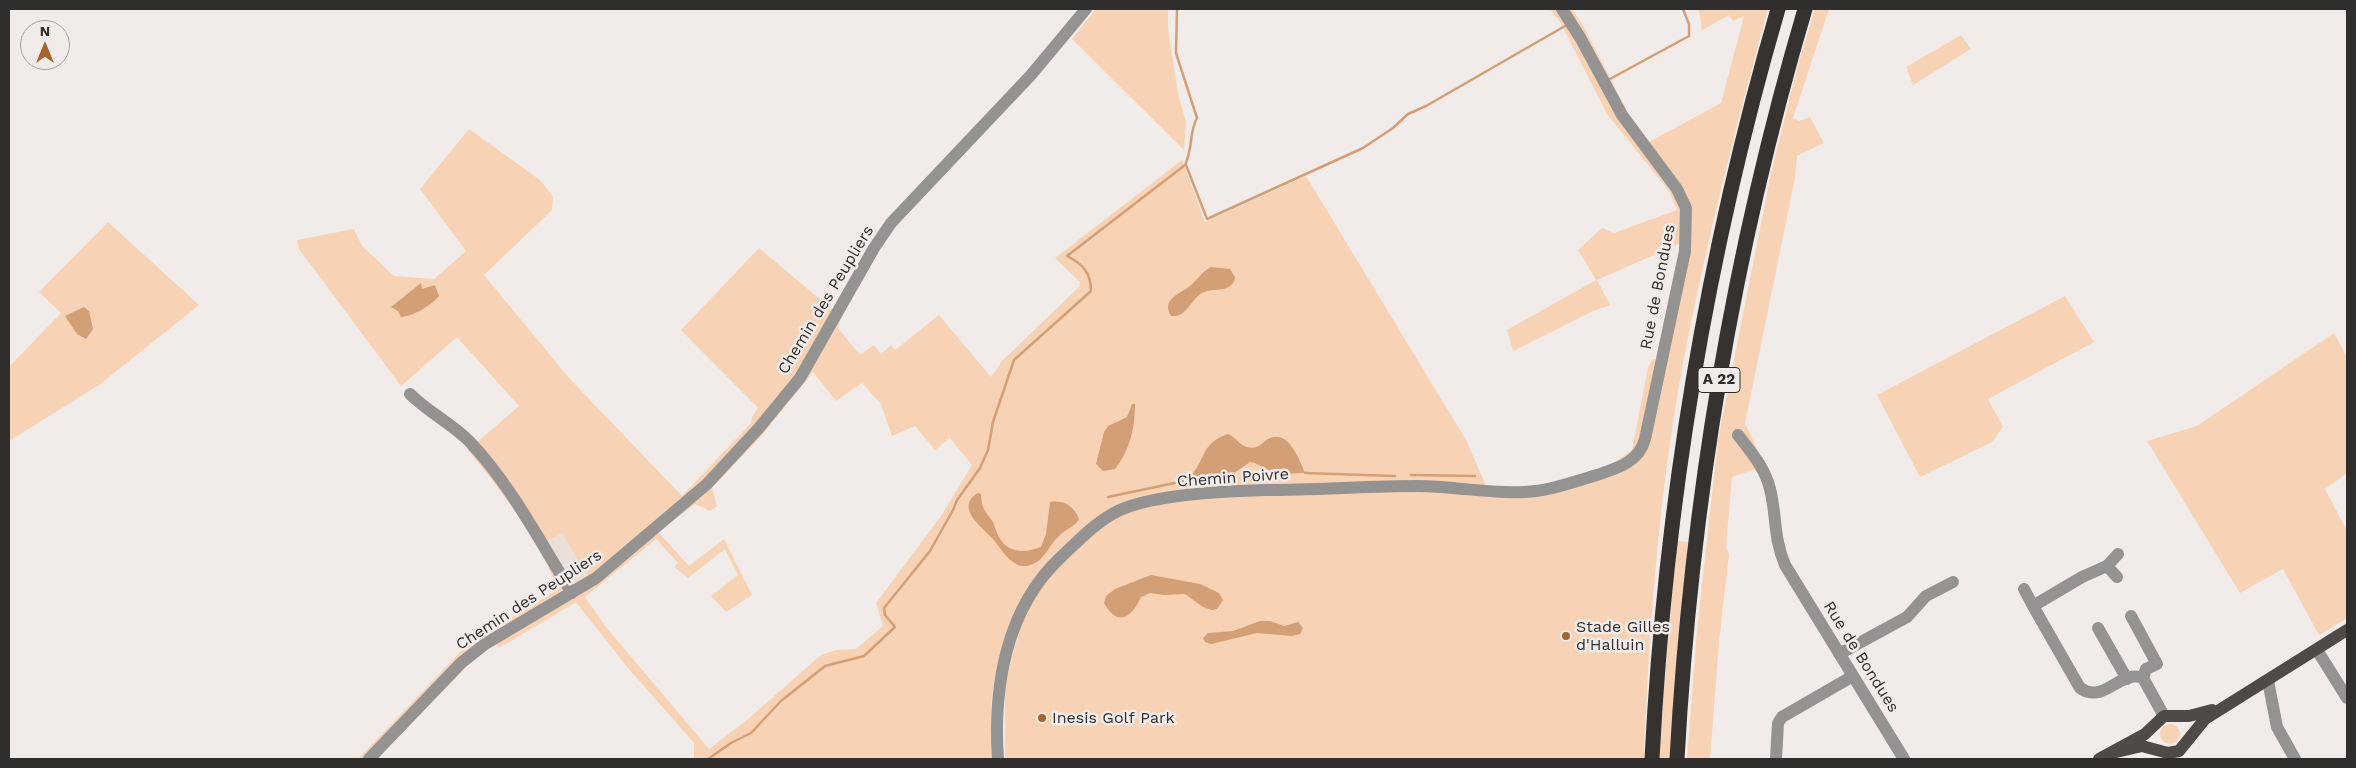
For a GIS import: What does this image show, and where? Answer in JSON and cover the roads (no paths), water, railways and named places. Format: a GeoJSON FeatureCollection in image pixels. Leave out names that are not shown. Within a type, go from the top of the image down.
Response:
{"type":"FeatureCollection","features":[{"type":"Feature","properties":{"kind":"highway","name":"A 22"},"geometry":{"type":"LineString","coordinates":[[1652,759],[1666,580],[1692,383],[1729,200],[1778,9]]}},
{"type":"Feature","properties":{"kind":"highway","name":"A 22"},"geometry":{"type":"LineString","coordinates":[[1678,759],[1691,579],[1718,387],[1758,185],[1805,9]]}},
{"type":"Feature","properties":{"kind":"main road"},"geometry":{"type":"LineString","coordinates":[[2112,753],[2136,746],[2165,754],[2177,752],[2205,719],[2347,630]]}},
{"type":"Feature","properties":{"kind":"main road"},"geometry":{"type":"LineString","coordinates":[[2100,759],[2169,716],[2195,715],[2233,701]]}},
{"type":"Feature","properties":{"kind":"main road"},"geometry":{"type":"LineString","coordinates":[[2169,716],[2186,723],[2188,740],[2187,759]]}},
{"type":"Feature","properties":{"kind":"main road"},"geometry":{"type":"LineString","coordinates":[[2153,727],[2152,739],[2165,754]]}},
{"type":"Feature","properties":{"kind":"street","name":"Chemin des Peupliers"},"geometry":{"type":"LineString","coordinates":[[369,759],[462,663],[485,644],[596,578],[700,490],[765,421],[800,378],[886,229],[1025,81],[1086,9]]}},
{"type":"Feature","properties":{"kind":"street","name":"Rue de Bondues"},"geometry":{"type":"LineString","coordinates":[[1562,9],[1581,39],[1622,115],[1681,194],[1687,214],[1682,263],[1645,439],[1638,455]]}},
{"type":"Feature","properties":{"kind":"street"},"geometry":{"type":"LineString","coordinates":[[410,394],[426,410],[454,427],[490,466],[522,512],[572,593]]}},
{"type":"Feature","properties":{"kind":"street","name":"Rue de Bondues"},"geometry":{"type":"LineString","coordinates":[[1738,435],[1756,459],[1767,481],[1776,540],[1785,565],[1904,759]]}},
{"type":"Feature","properties":{"kind":"street","name":"Chemin Poivre"},"geometry":{"type":"LineString","coordinates":[[998,759],[996,726],[1000,687],[1012,636],[1026,601],[1037,581],[1052,565],[1097,525],[1121,510],[1144,503],[1231,491],[1417,486],[1526,492],[1552,488],[1615,469],[1638,455]]}},
{"type":"Feature","properties":{"kind":"street"},"geometry":{"type":"LineString","coordinates":[[2033,606],[2082,577],[2108,566],[2118,554]]}},
{"type":"Feature","properties":{"kind":"street"},"geometry":{"type":"LineString","coordinates":[[2108,566],[2117,577]]}},
{"type":"Feature","properties":{"kind":"street"},"geometry":{"type":"LineString","coordinates":[[1839,654],[1907,617],[1926,596],[1953,582]]}},
{"type":"Feature","properties":{"kind":"street"},"geometry":{"type":"LineString","coordinates":[[2024,589],[2080,688],[2086,692],[2098,693],[2126,679],[2135,676],[2142,678],[2169,716]]}},
{"type":"Feature","properties":{"kind":"street"},"geometry":{"type":"LineString","coordinates":[[2131,616],[2157,664],[2146,670],[2142,678]]}},
{"type":"Feature","properties":{"kind":"street"},"geometry":{"type":"LineString","coordinates":[[2098,628],[2126,679]]}},
{"type":"Feature","properties":{"kind":"street"},"geometry":{"type":"LineString","coordinates":[[2317,650],[2347,698]]}},
{"type":"Feature","properties":{"kind":"street"},"geometry":{"type":"LineString","coordinates":[[1776,759],[1778,723],[1782,716],[1853,676]]}},
{"type":"Feature","properties":{"kind":"street"},"geometry":{"type":"LineString","coordinates":[[2268,681],[2277,727],[2295,759]]}},
{"type":"Feature","properties":{"kind":"waterway"},"geometry":{"type":"LineString","coordinates":[[708,759],[731,743],[751,733],[781,701],[825,666],[864,656],[895,627],[885,615],[884,608],[930,551],[957,500],[980,468],[988,450],[993,422],[1014,360],[1091,291],[1088,274],[1078,262],[1067,256],[1185,165],[1197,118],[1176,53],[1177,9]]}},
{"type":"Feature","properties":{"kind":"waterway"},"geometry":{"type":"LineString","coordinates":[[1608,80],[1689,36],[1689,24],[1683,9]]}},
{"type":"Feature","properties":{"kind":"waterway"},"geometry":{"type":"LineString","coordinates":[[1186,165],[1207,219],[1363,148],[1393,128],[1408,114],[1426,106],[1565,26]]}},
{"type":"Feature","properties":{"kind":"waterway"},"geometry":{"type":"LineString","coordinates":[[1305,473],[1395,476]]}},
{"type":"Feature","properties":{"kind":"waterway"},"geometry":{"type":"LineString","coordinates":[[1411,475],[1475,476]]}},
{"type":"Feature","properties":{"kind":"waterway"},"geometry":{"type":"LineString","coordinates":[[1108,497],[1189,480]]}},
{"type":"Feature","properties":{"kind":"place","name":"Stade Gilles d'Halluin"},"geometry":{"type":"Point","coordinates":[1566,636]}},
{"type":"Feature","properties":{"kind":"place","name":"Inesis Golf Park"},"geometry":{"type":"Point","coordinates":[1042,718]}}]}
